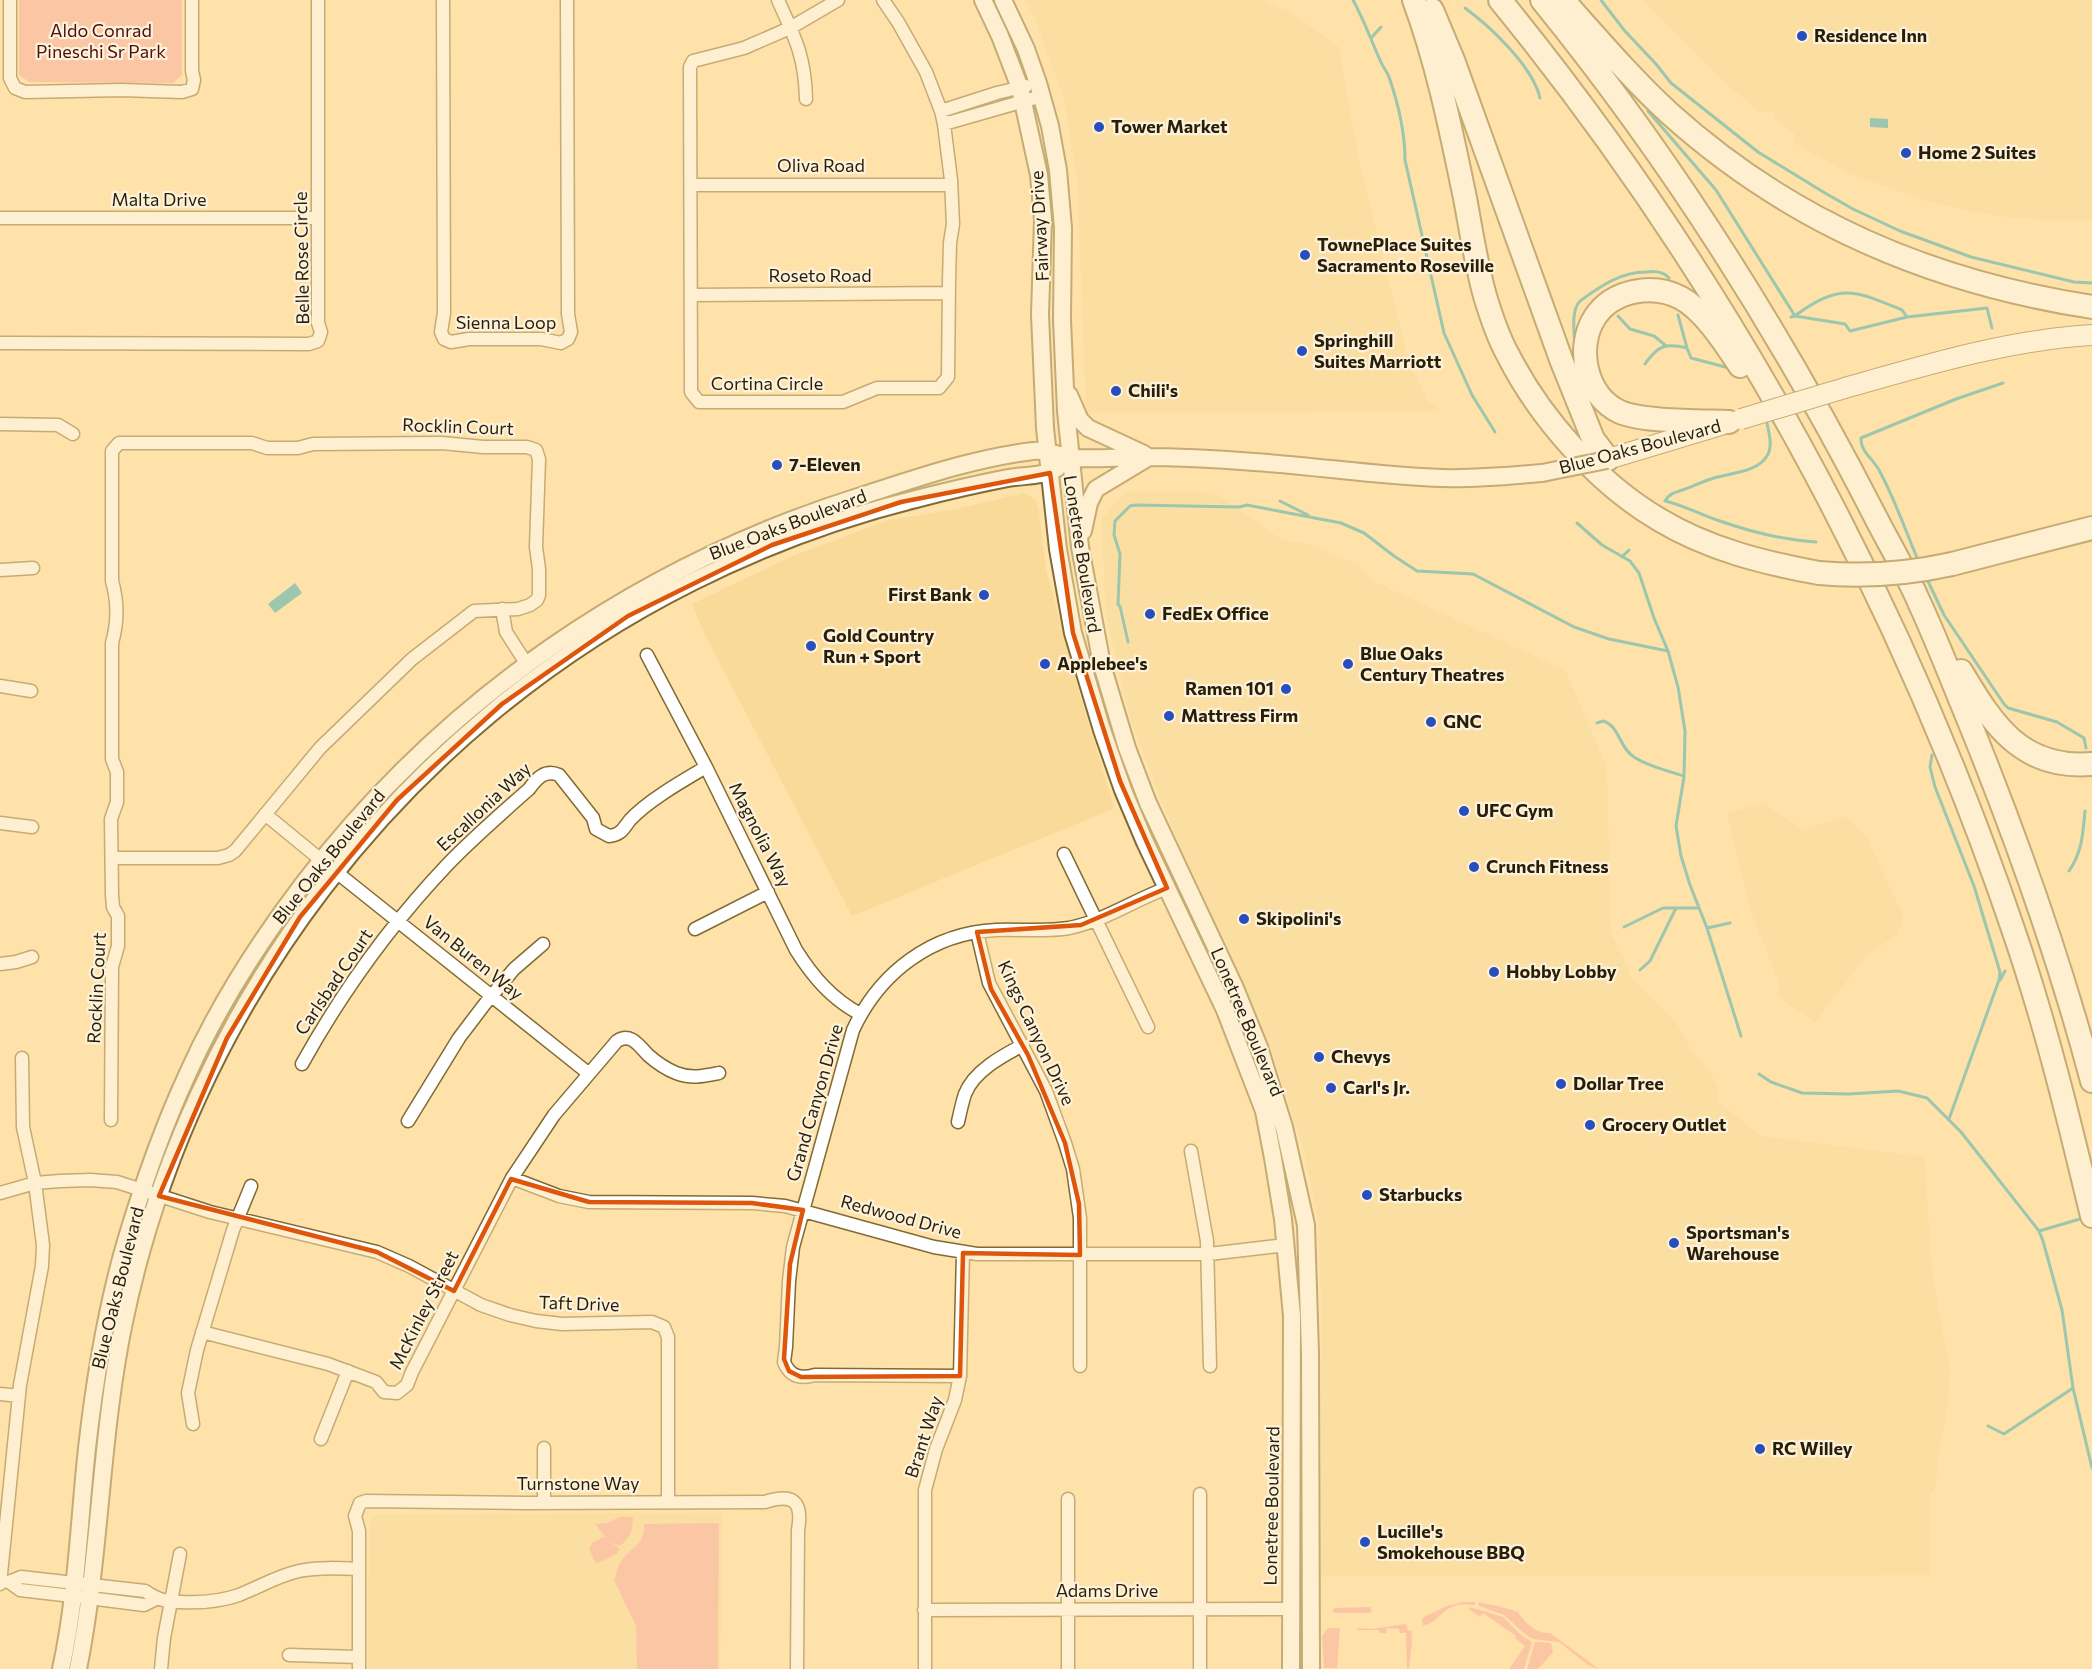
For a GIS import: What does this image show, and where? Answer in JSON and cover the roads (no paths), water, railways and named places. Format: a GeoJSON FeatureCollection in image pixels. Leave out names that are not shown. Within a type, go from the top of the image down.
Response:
{"type":"FeatureCollection","features":[{"type":"Feature","properties":{"kind":"highway"},"geometry":{"type":"LineString","coordinates":[[1414,0],[1446,103],[1485,294],[1507,354],[1539,406],[1607,481],[1660,521],[1733,552],[1761,561],[1819,573],[1852,576],[1886,575],[1952,564],[2092,528]]}},
{"type":"Feature","properties":{"kind":"highway"},"geometry":{"type":"LineString","coordinates":[[1427,0],[1453,60],[1562,362],[1593,439],[1608,460]]}},
{"type":"Feature","properties":{"kind":"highway"},"geometry":{"type":"LineString","coordinates":[[1500,0],[1580,103],[1671,230],[1764,378],[1850,537],[1914,675],[1961,786],[1994,873],[2057,1074],[2092,1216]]}},
{"type":"Feature","properties":{"kind":"highway"},"geometry":{"type":"LineString","coordinates":[[1542,0],[1615,94],[1670,171],[1745,286],[1828,427],[1919,600],[1979,702],[1994,723],[2024,750],[2046,760],[2076,765],[2092,764]]}},
{"type":"Feature","properties":{"kind":"highway"},"geometry":{"type":"LineString","coordinates":[[1563,0],[1624,69],[1674,117],[1753,180],[1801,209],[1850,235],[1905,259],[1970,281],[2037,298],[2092,307]]}},
{"type":"Feature","properties":{"kind":"highway"},"geometry":{"type":"LineString","coordinates":[[1608,460],[1607,434],[1586,367],[1585,352],[1588,333],[1595,317],[1625,294],[1647,290],[1666,291],[1683,299],[1701,315],[1727,347],[1826,493]]}},
{"type":"Feature","properties":{"kind":"highway"},"geometry":{"type":"LineString","coordinates":[[1590,382],[1600,396],[1618,411],[1636,417],[1735,421]]}},
{"type":"Feature","properties":{"kind":"highway"},"geometry":{"type":"LineString","coordinates":[[1919,600],[1987,764],[2024,863],[2068,997],[2092,1081]]}},
{"type":"Feature","properties":{"kind":"main road","name":"Fairway Drive"},"geometry":{"type":"LineString","coordinates":[[983,0],[1000,36],[1022,94],[1035,153],[1042,206],[1040,315],[1047,450]]}},
{"type":"Feature","properties":{"kind":"main road","name":"Fairway Drive"},"geometry":{"type":"LineString","coordinates":[[1003,0],[1026,49],[1040,89],[1052,134],[1061,191],[1065,388],[1071,459]]}},
{"type":"Feature","properties":{"kind":"main road","name":"Blue Oaks Boulevard"},"geometry":{"type":"LineString","coordinates":[[78,1669],[83,1591],[87,1444],[99,1356],[122,1256],[142,1190],[187,1074],[209,1030],[261,942],[321,860],[362,812],[422,751],[491,690],[526,663],[620,602],[679,569],[749,536],[829,506],[999,456],[1047,450],[1071,459],[1150,457],[1257,462],[1442,478],[1491,478],[1542,473],[1608,460],[1845,388],[1961,356],[2027,342],[2092,335]]}},
{"type":"Feature","properties":{"kind":"main road"},"geometry":{"type":"LineString","coordinates":[[1065,388],[1080,420],[1088,428],[1150,457]]}},
{"type":"Feature","properties":{"kind":"main road","name":"Lonetree Boulevard"},"geometry":{"type":"LineString","coordinates":[[1047,450],[1058,549],[1069,615],[1102,730],[1123,790],[1225,1010],[1264,1111],[1281,1203],[1292,1328],[1291,1669]]}},
{"type":"Feature","properties":{"kind":"main road"},"geometry":{"type":"LineString","coordinates":[[1080,547],[1094,491],[1150,457]]}},
{"type":"Feature","properties":{"kind":"main road","name":"Blue Oaks Boulevard"},"geometry":{"type":"LineString","coordinates":[[61,1669],[83,1591],[116,1359],[131,1290],[159,1196],[185,1127],[227,1038],[276,952],[335,871],[368,831],[434,763],[486,718],[565,657],[649,605],[747,556],[835,522],[950,490],[1050,472],[1071,459]]}},
{"type":"Feature","properties":{"kind":"main road","name":"Lonetree Boulevard"},"geometry":{"type":"LineString","coordinates":[[1071,459],[1080,547],[1102,665],[1112,702],[1148,803],[1230,977],[1259,1047],[1284,1127],[1299,1192],[1307,1243],[1310,1353],[1311,1669]]}},
{"type":"Feature","properties":{"kind":"main road"},"geometry":{"type":"LineString","coordinates":[[321,860],[335,871]]}},
{"type":"Feature","properties":{"kind":"main road"},"geometry":{"type":"LineString","coordinates":[[1167,888],[1183,879]]}},
{"type":"Feature","properties":{"kind":"main road"},"geometry":{"type":"LineString","coordinates":[[1286,1245],[1307,1243]]}},
{"type":"Feature","properties":{"kind":"main road"},"geometry":{"type":"LineString","coordinates":[[1290,1609],[1311,1610]]}},
{"type":"Feature","properties":{"kind":"street"},"geometry":{"type":"LineString","coordinates":[[10,0],[10,78],[15,88],[25,92],[121,90],[182,92],[192,89],[194,80],[192,0]]}},
{"type":"Feature","properties":{"kind":"street","name":"Belle Rose Circle"},"geometry":{"type":"LineString","coordinates":[[0,343],[313,343],[320,337],[318,323],[318,0]]}},
{"type":"Feature","properties":{"kind":"street","name":"Sienna Loop"},"geometry":{"type":"LineString","coordinates":[[443,0],[444,313],[441,332],[444,339],[451,342],[469,339],[541,339],[561,343],[568,339],[571,332],[568,302],[567,0]]}},
{"type":"Feature","properties":{"kind":"street"},"geometry":{"type":"LineString","coordinates":[[778,0],[803,59],[806,99]]}},
{"type":"Feature","properties":{"kind":"street","name":"Cortina Circle"},"geometry":{"type":"LineString","coordinates":[[838,0],[790,28],[744,48],[693,62],[690,67],[691,392],[699,402],[843,402],[876,388],[939,388],[948,377],[948,293],[953,224],[944,124],[926,72],[883,0]]}},
{"type":"Feature","properties":{"kind":"street"},"geometry":{"type":"LineString","coordinates":[[944,124],[1040,89]]}},
{"type":"Feature","properties":{"kind":"street"},"geometry":{"type":"LineString","coordinates":[[941,111],[997,93],[1022,94]]}},
{"type":"Feature","properties":{"kind":"street","name":"Oliva Road"},"geometry":{"type":"LineString","coordinates":[[691,185],[951,185]]}},
{"type":"Feature","properties":{"kind":"street","name":"Malta Drive"},"geometry":{"type":"LineString","coordinates":[[0,218],[318,218]]}},
{"type":"Feature","properties":{"kind":"street","name":"Roseto Road"},"geometry":{"type":"LineString","coordinates":[[691,295],[948,293]]}},
{"type":"Feature","properties":{"kind":"street"},"geometry":{"type":"LineString","coordinates":[[0,424],[58,425],[73,434]]}},
{"type":"Feature","properties":{"kind":"street","name":"Rocklin Court"},"geometry":{"type":"LineString","coordinates":[[111,1120],[112,967],[118,946],[118,916],[113,908],[112,895],[111,819],[117,802],[117,772],[112,759],[112,643],[117,628],[117,609],[112,581],[112,451],[119,443],[252,443],[267,448],[298,448],[313,444],[442,443],[483,447],[527,447],[536,450],[539,459],[536,548],[539,595],[537,600],[524,608],[474,611],[412,659],[340,726],[235,851],[222,858],[112,858]]}},
{"type":"Feature","properties":{"kind":"street"},"geometry":{"type":"LineString","coordinates":[[0,570],[33,568]]}},
{"type":"Feature","properties":{"kind":"street"},"geometry":{"type":"LineString","coordinates":[[502,609],[502,620],[506,632],[526,663]]}},
{"type":"Feature","properties":{"kind":"street","name":"Magnolia Way"},"geometry":{"type":"LineString","coordinates":[[647,656],[706,767],[796,950],[813,975],[836,999],[860,1014]]}},
{"type":"Feature","properties":{"kind":"street"},"geometry":{"type":"LineString","coordinates":[[0,686],[31,691]]}},
{"type":"Feature","properties":{"kind":"street","name":"Escallonia Way"},"geometry":{"type":"LineString","coordinates":[[399,921],[462,850],[529,789],[537,777],[553,772],[564,779],[571,792],[594,818],[596,829],[609,836],[619,834],[631,819],[664,793],[706,767]]}},
{"type":"Feature","properties":{"kind":"street"},"geometry":{"type":"LineString","coordinates":[[265,814],[321,860]]}},
{"type":"Feature","properties":{"kind":"street"},"geometry":{"type":"LineString","coordinates":[[0,823],[32,827]]}},
{"type":"Feature","properties":{"kind":"street"},"geometry":{"type":"LineString","coordinates":[[1064,854],[1148,1027]]}},
{"type":"Feature","properties":{"kind":"street","name":"Van Buren Way"},"geometry":{"type":"LineString","coordinates":[[335,871],[588,1073]]}},
{"type":"Feature","properties":{"kind":"street","name":"Grand Canyon Drive"},"geometry":{"type":"LineString","coordinates":[[960,1376],[815,1374],[801,1377],[789,1371],[784,1359],[789,1272],[803,1210],[843,1061],[860,1014],[883,982],[908,961],[939,943],[977,932],[1010,929],[1056,930],[1096,920],[1167,888]]}},
{"type":"Feature","properties":{"kind":"street"},"geometry":{"type":"LineString","coordinates":[[696,929],[768,892]]}},
{"type":"Feature","properties":{"kind":"street","name":"Carlsbad Court"},"geometry":{"type":"LineString","coordinates":[[302,1064],[349,986],[399,921]]}},
{"type":"Feature","properties":{"kind":"street","name":"Kings Canyon Drive"},"geometry":{"type":"LineString","coordinates":[[977,932],[983,965],[991,989],[1046,1091],[1073,1169],[1079,1204],[1080,1366]]}},
{"type":"Feature","properties":{"kind":"street"},"geometry":{"type":"LineString","coordinates":[[408,1121],[459,1038],[513,969],[543,944]]}},
{"type":"Feature","properties":{"kind":"street"},"geometry":{"type":"LineString","coordinates":[[0,964],[32,957]]}},
{"type":"Feature","properties":{"kind":"street","name":"McKinley Street"},"geometry":{"type":"LineString","coordinates":[[202,1332],[308,1358],[376,1382],[384,1392],[398,1393],[403,1390],[512,1178],[549,1122],[616,1041],[626,1038],[636,1042],[655,1060],[677,1073],[699,1077],[719,1073]]}},
{"type":"Feature","properties":{"kind":"street"},"geometry":{"type":"LineString","coordinates":[[958,1122],[965,1093],[976,1078],[997,1060],[1023,1045]]}},
{"type":"Feature","properties":{"kind":"street"},"geometry":{"type":"LineString","coordinates":[[22,1058],[23,1127],[43,1237],[42,1266],[19,1396],[2,1582],[21,1577],[144,1605],[156,1599],[206,1603],[237,1596],[299,1571],[358,1569]]}},
{"type":"Feature","properties":{"kind":"street"},"geometry":{"type":"LineString","coordinates":[[1191,1151],[1209,1254],[1209,1366]]}},
{"type":"Feature","properties":{"kind":"street","name":"Redwood Drive"},"geometry":{"type":"LineString","coordinates":[[512,1178],[559,1196],[589,1202],[769,1203],[963,1253],[1000,1256],[1209,1254],[1286,1245]]}},
{"type":"Feature","properties":{"kind":"street","name":"Taft Drive"},"geometry":{"type":"LineString","coordinates":[[0,1193],[35,1183],[90,1180],[117,1182],[238,1219],[377,1252],[394,1258],[496,1311],[536,1321],[562,1324],[652,1322],[664,1327],[667,1332],[668,1353],[668,1502]]}},
{"type":"Feature","properties":{"kind":"street"},"geometry":{"type":"LineString","coordinates":[[194,1424],[188,1393],[202,1332],[238,1219],[251,1186]]}},
{"type":"Feature","properties":{"kind":"street","name":"Brant Way"},"geometry":{"type":"LineString","coordinates":[[925,1669],[925,1490],[936,1449],[955,1400],[960,1376],[963,1253]]}},
{"type":"Feature","properties":{"kind":"street"},"geometry":{"type":"LineString","coordinates":[[321,1439],[348,1371]]}},
{"type":"Feature","properties":{"kind":"street"},"geometry":{"type":"LineString","coordinates":[[0,1394],[19,1396]]}},
{"type":"Feature","properties":{"kind":"street"},"geometry":{"type":"LineString","coordinates":[[544,1448],[544,1502]]}},
{"type":"Feature","properties":{"kind":"street"},"geometry":{"type":"LineString","coordinates":[[1200,1494],[1200,1669]]}},
{"type":"Feature","properties":{"kind":"street","name":"Turnstone Way"},"geometry":{"type":"LineString","coordinates":[[359,1663],[359,1532],[355,1516],[360,1503],[366,1500],[765,1502],[784,1498],[798,1505],[800,1515],[797,1669]]}},
{"type":"Feature","properties":{"kind":"street"},"geometry":{"type":"LineString","coordinates":[[1068,1499],[1068,1669]]}},
{"type":"Feature","properties":{"kind":"street"},"geometry":{"type":"LineString","coordinates":[[161,1669],[170,1601],[175,1588],[180,1554]]}},
{"type":"Feature","properties":{"kind":"street","name":"Adams Drive"},"geometry":{"type":"LineString","coordinates":[[924,1610],[1290,1609]]}},
{"type":"Feature","properties":{"kind":"street"},"geometry":{"type":"LineString","coordinates":[[289,1655],[359,1663]]}},
{"type":"Feature","properties":{"kind":"water"},"geometry":{"type":"Polygon","coordinates":[[[1870,118],[1888,119],[1888,128],[1870,127],[1870,118]]]}},
{"type":"Feature","properties":{"kind":"water"},"geometry":{"type":"Polygon","coordinates":[[[295,583],[302,593],[275,613],[268,604],[295,583]]]}},
{"type":"Feature","properties":{"kind":"waterway"},"geometry":{"type":"LineString","coordinates":[[1353,0],[1388,75],[1395,97],[1402,128],[1405,160],[1444,333],[1472,395],[1495,432]]}},
{"type":"Feature","properties":{"kind":"waterway"},"geometry":{"type":"LineString","coordinates":[[1601,0],[1671,83],[1758,152],[1825,193],[1900,231],[1971,257],[2074,282],[2092,283]]}},
{"type":"Feature","properties":{"kind":"waterway"},"geometry":{"type":"LineString","coordinates":[[1465,8],[1510,48],[1529,74],[1540,98]]}},
{"type":"Feature","properties":{"kind":"waterway"},"geometry":{"type":"LineString","coordinates":[[1372,37],[1381,27]]}},
{"type":"Feature","properties":{"kind":"waterway"},"geometry":{"type":"LineString","coordinates":[[1648,111],[1716,190],[1795,316],[1791,317]]}},
{"type":"Feature","properties":{"kind":"waterway"},"geometry":{"type":"LineString","coordinates":[[1575,346],[1574,316],[1580,301],[1603,285],[1628,274],[1655,272],[1669,278]]}},
{"type":"Feature","properties":{"kind":"waterway"},"geometry":{"type":"LineString","coordinates":[[1796,315],[1825,298],[1848,293],[1859,294],[1886,303],[1902,310],[1907,317]]}},
{"type":"Feature","properties":{"kind":"waterway"},"geometry":{"type":"LineString","coordinates":[[1795,316],[1845,324],[1850,331],[1907,317],[1987,308],[1992,328]]}},
{"type":"Feature","properties":{"kind":"waterway"},"geometry":{"type":"LineString","coordinates":[[1678,315],[1687,348]]}},
{"type":"Feature","properties":{"kind":"waterway"},"geometry":{"type":"LineString","coordinates":[[1618,316],[1630,329],[1654,336],[1665,345]]}},
{"type":"Feature","properties":{"kind":"waterway"},"geometry":{"type":"LineString","coordinates":[[1645,364],[1658,349],[1673,346],[1687,348],[1691,358],[1729,368]]}},
{"type":"Feature","properties":{"kind":"waterway"},"geometry":{"type":"LineString","coordinates":[[1918,560],[1890,492],[1879,470],[1865,451],[1861,438],[1956,399],[2003,383]]}},
{"type":"Feature","properties":{"kind":"waterway"},"geometry":{"type":"LineString","coordinates":[[1767,423],[1770,448],[1762,462],[1742,472],[1711,479],[1676,492],[1665,501],[1753,531],[1816,542]]}},
{"type":"Feature","properties":{"kind":"waterway"},"geometry":{"type":"LineString","coordinates":[[1280,501],[1308,515]]}},
{"type":"Feature","properties":{"kind":"waterway"},"geometry":{"type":"LineString","coordinates":[[1128,642],[1118,605],[1120,554],[1114,535],[1115,521],[1130,506],[1136,505],[1239,507],[1247,505],[1341,523],[1364,533],[1417,571],[1473,574],[1574,627],[1609,639],[1668,651]]}},
{"type":"Feature","properties":{"kind":"waterway"},"geometry":{"type":"LineString","coordinates":[[1577,523],[1602,545],[1630,561],[1639,573],[1668,651],[1678,687],[1685,731],[1684,777],[1676,826],[1681,856],[1707,928],[1741,1036]]}},
{"type":"Feature","properties":{"kind":"waterway"},"geometry":{"type":"LineString","coordinates":[[1622,557],[1629,550]]}},
{"type":"Feature","properties":{"kind":"waterway"},"geometry":{"type":"LineString","coordinates":[[1926,577],[1944,615],[2004,704],[2008,708],[2057,722],[2084,738],[2086,748]]}},
{"type":"Feature","properties":{"kind":"waterway"},"geometry":{"type":"LineString","coordinates":[[1597,723],[1603,721],[1613,727],[1625,748],[1639,760],[1684,776]]}},
{"type":"Feature","properties":{"kind":"waterway"},"geometry":{"type":"LineString","coordinates":[[1932,755],[1930,767],[1935,787],[1974,886],[2000,972],[1949,1119]]}},
{"type":"Feature","properties":{"kind":"waterway"},"geometry":{"type":"LineString","coordinates":[[2069,871],[2079,850],[2085,811]]}},
{"type":"Feature","properties":{"kind":"waterway"},"geometry":{"type":"LineString","coordinates":[[1624,927],[1663,908],[1698,908]]}},
{"type":"Feature","properties":{"kind":"waterway"},"geometry":{"type":"LineString","coordinates":[[1640,970],[1650,961],[1676,908]]}},
{"type":"Feature","properties":{"kind":"waterway"},"geometry":{"type":"LineString","coordinates":[[1707,928],[1730,923]]}},
{"type":"Feature","properties":{"kind":"waterway"},"geometry":{"type":"LineString","coordinates":[[2000,980],[2005,971]]}},
{"type":"Feature","properties":{"kind":"waterway"},"geometry":{"type":"LineString","coordinates":[[1759,1074],[1771,1082],[1802,1093],[1849,1094],[1898,1091],[1927,1098],[1961,1132],[2039,1231],[2043,1241],[2062,1310],[2073,1388],[2092,1468]]}},
{"type":"Feature","properties":{"kind":"waterway"},"geometry":{"type":"LineString","coordinates":[[2039,1231],[2080,1219]]}},
{"type":"Feature","properties":{"kind":"waterway"},"geometry":{"type":"LineString","coordinates":[[1988,1426],[2004,1434],[2073,1388]]}},
{"type":"Feature","properties":{"kind":"place","name":"Residence Inn"},"geometry":{"type":"Point","coordinates":[1802,36]}},
{"type":"Feature","properties":{"kind":"place","name":"Tower Market"},"geometry":{"type":"Point","coordinates":[1099,127]}},
{"type":"Feature","properties":{"kind":"place","name":"Home 2 Suites"},"geometry":{"type":"Point","coordinates":[1906,153]}},
{"type":"Feature","properties":{"kind":"place","name":"TownePlace Suites Sacramento Roseville"},"geometry":{"type":"Point","coordinates":[1305,255]}},
{"type":"Feature","properties":{"kind":"place","name":"Springhill Suites Marriott"},"geometry":{"type":"Point","coordinates":[1302,351]}},
{"type":"Feature","properties":{"kind":"place","name":"Chili's"},"geometry":{"type":"Point","coordinates":[1116,391]}},
{"type":"Feature","properties":{"kind":"place","name":"7-Eleven"},"geometry":{"type":"Point","coordinates":[777,465]}},
{"type":"Feature","properties":{"kind":"place","name":"First Bank"},"geometry":{"type":"Point","coordinates":[984,595]}},
{"type":"Feature","properties":{"kind":"place","name":"FedEx Office"},"geometry":{"type":"Point","coordinates":[1150,614]}},
{"type":"Feature","properties":{"kind":"place","name":"Gold Country Run + Sport"},"geometry":{"type":"Point","coordinates":[811,646]}},
{"type":"Feature","properties":{"kind":"place","name":"Applebee's"},"geometry":{"type":"Point","coordinates":[1045,664]}},
{"type":"Feature","properties":{"kind":"place","name":"Blue Oaks Century Theatres"},"geometry":{"type":"Point","coordinates":[1348,664]}},
{"type":"Feature","properties":{"kind":"place","name":"Ramen 101"},"geometry":{"type":"Point","coordinates":[1286,689]}},
{"type":"Feature","properties":{"kind":"place","name":"Mattress Firm"},"geometry":{"type":"Point","coordinates":[1169,716]}},
{"type":"Feature","properties":{"kind":"place","name":"GNC"},"geometry":{"type":"Point","coordinates":[1431,722]}},
{"type":"Feature","properties":{"kind":"place","name":"UFC Gym"},"geometry":{"type":"Point","coordinates":[1464,811]}},
{"type":"Feature","properties":{"kind":"place","name":"Crunch Fitness"},"geometry":{"type":"Point","coordinates":[1474,867]}},
{"type":"Feature","properties":{"kind":"place","name":"Skipolini's"},"geometry":{"type":"Point","coordinates":[1244,919]}},
{"type":"Feature","properties":{"kind":"place","name":"Hobby Lobby"},"geometry":{"type":"Point","coordinates":[1494,972]}},
{"type":"Feature","properties":{"kind":"place","name":"Chevys"},"geometry":{"type":"Point","coordinates":[1319,1057]}},
{"type":"Feature","properties":{"kind":"place","name":"Dollar Tree"},"geometry":{"type":"Point","coordinates":[1561,1084]}},
{"type":"Feature","properties":{"kind":"place","name":"Carl's Jr."},"geometry":{"type":"Point","coordinates":[1331,1088]}},
{"type":"Feature","properties":{"kind":"place","name":"Grocery Outlet"},"geometry":{"type":"Point","coordinates":[1590,1125]}},
{"type":"Feature","properties":{"kind":"place","name":"Starbucks"},"geometry":{"type":"Point","coordinates":[1367,1195]}},
{"type":"Feature","properties":{"kind":"place","name":"Sportsman's Warehouse"},"geometry":{"type":"Point","coordinates":[1674,1243]}},
{"type":"Feature","properties":{"kind":"place","name":"RC Willey"},"geometry":{"type":"Point","coordinates":[1760,1449]}},
{"type":"Feature","properties":{"kind":"place","name":"Lucille's Smokehouse BBQ"},"geometry":{"type":"Point","coordinates":[1365,1542]}},
{"type":"Feature","properties":{"kind":"park label","name":"Aldo Conrad Pineschi Sr Park"},"geometry":{"type":"Point","coordinates":[101,42]}}]}
